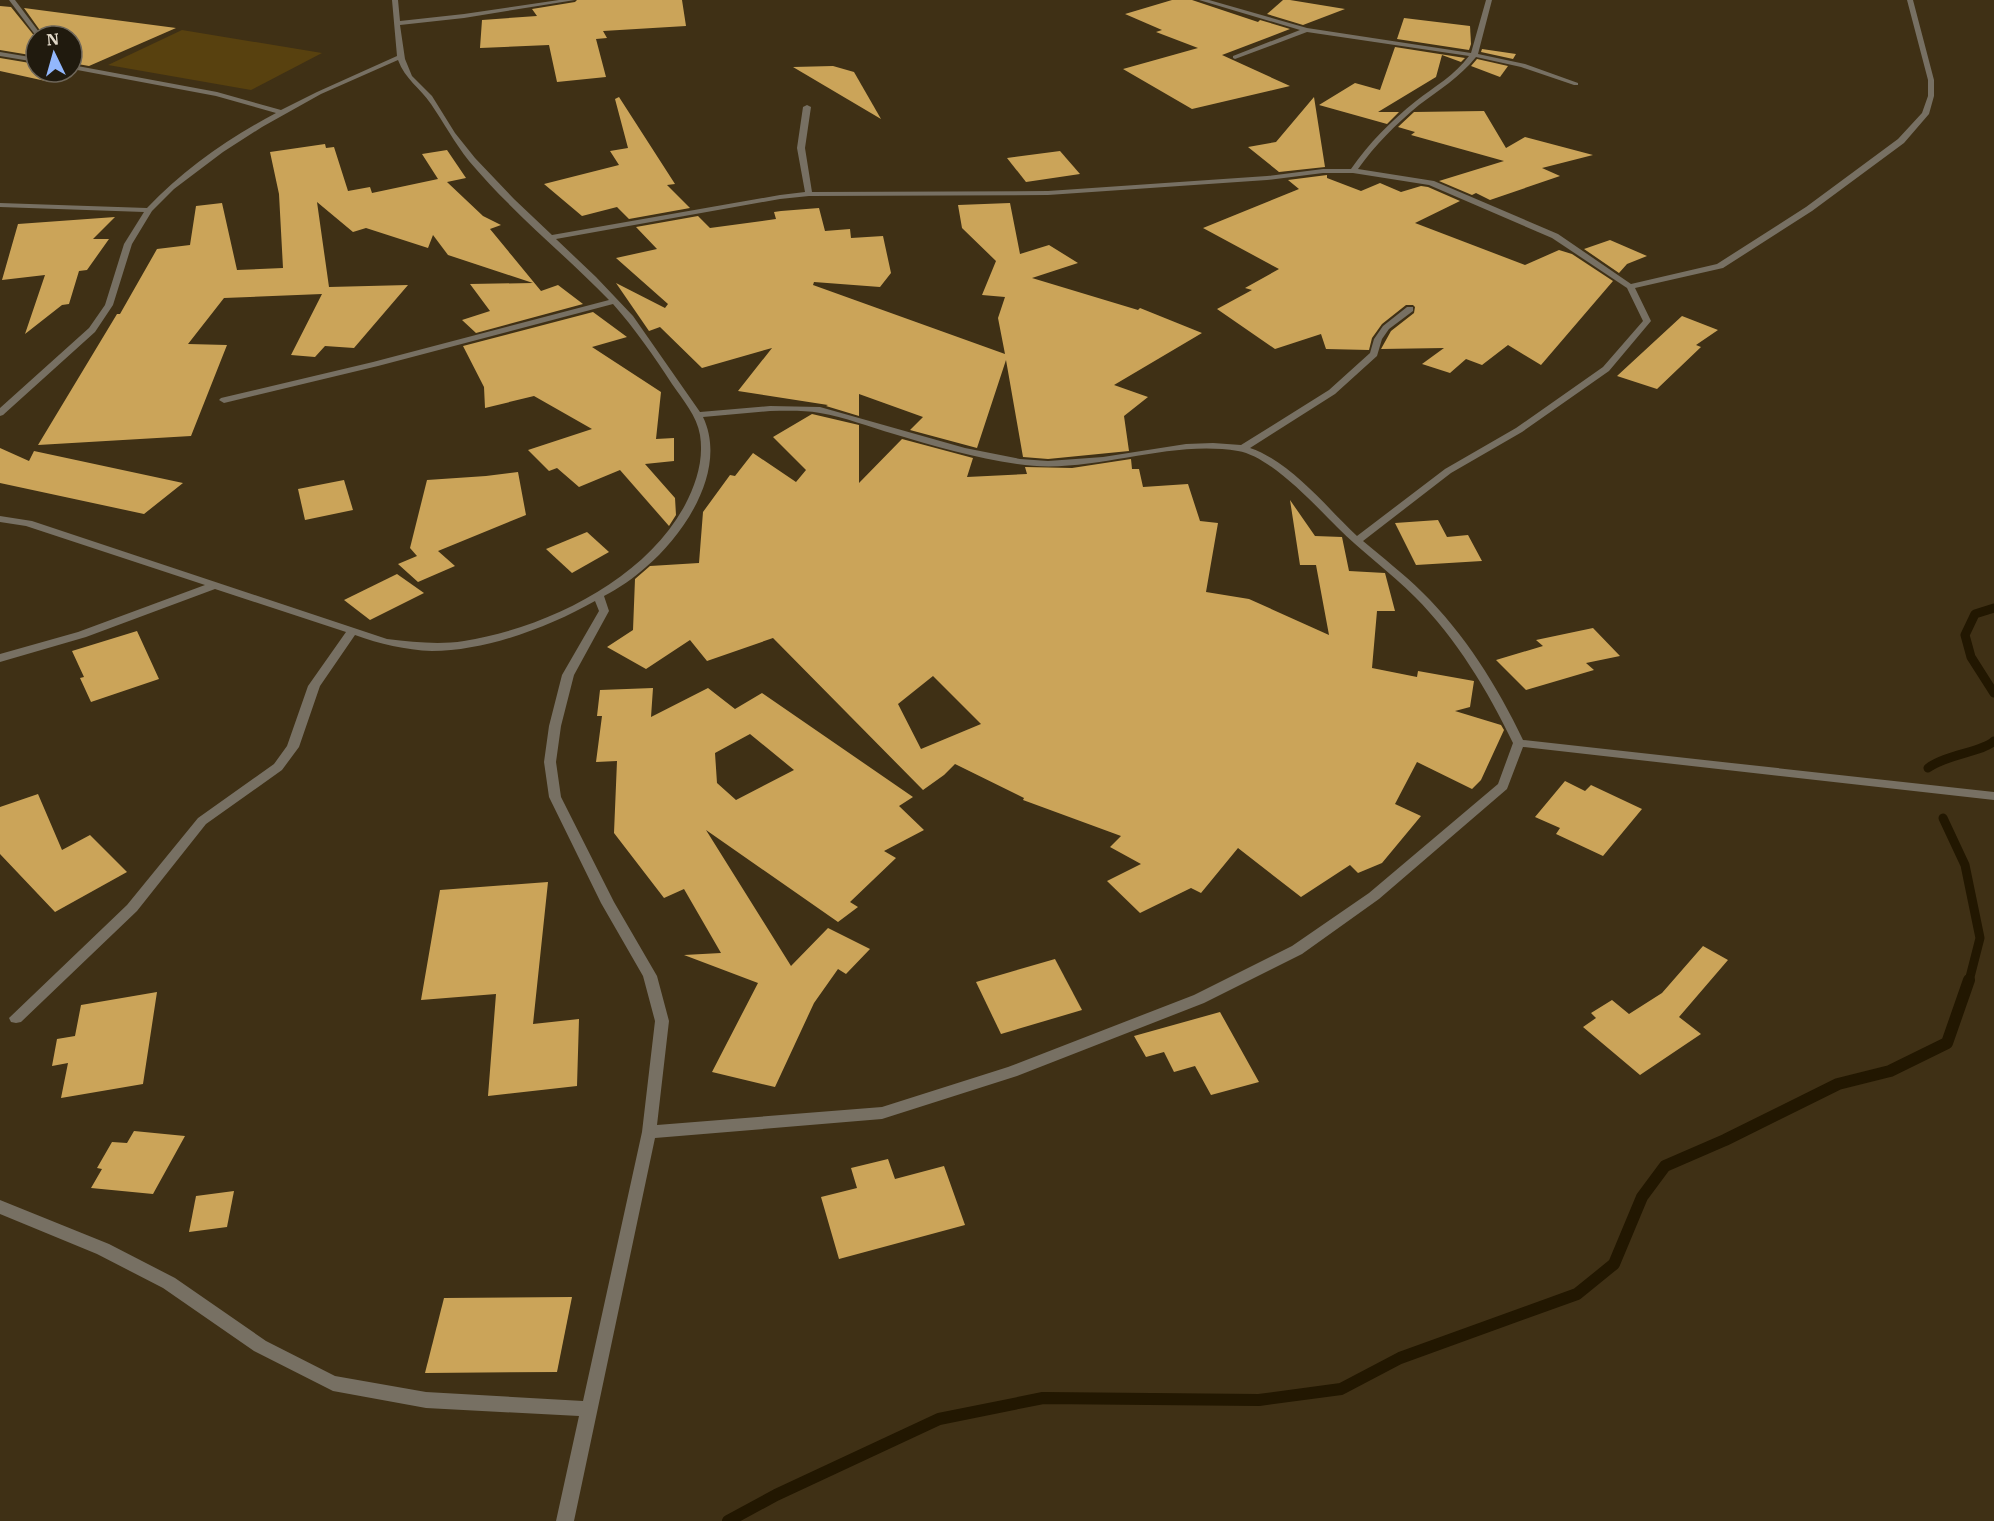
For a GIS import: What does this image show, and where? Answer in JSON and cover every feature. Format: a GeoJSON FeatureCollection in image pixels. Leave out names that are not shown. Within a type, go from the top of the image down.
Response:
{"type":"FeatureCollection","features":[{"type":"Feature","properties":{"kind":"street"},"geometry":{"type":"LineString","coordinates":[[12,0],[30,24]]}},
{"type":"Feature","properties":{"kind":"street"},"geometry":{"type":"LineString","coordinates":[[0,519],[28,523],[386,642],[437,647],[485,641],[548,620],[599,596],[645,565],[674,530],[699,489],[706,462],[705,436],[698,415],[663,364],[614,301],[491,180],[454,137],[432,99],[409,77],[400,57],[395,0]]}},
{"type":"Feature","properties":{"kind":"street"},"geometry":{"type":"LineString","coordinates":[[398,23],[456,18],[572,0]]}},
{"type":"Feature","properties":{"kind":"street"},"geometry":{"type":"LineString","coordinates":[[1202,0],[1306,30],[1474,55],[1523,65],[1576,84]]}},
{"type":"Feature","properties":{"kind":"street"},"geometry":{"type":"LineString","coordinates":[[1353,171],[1363,156],[1396,121],[1462,70],[1474,55],[1489,0]]}},
{"type":"Feature","properties":{"kind":"street"},"geometry":{"type":"LineString","coordinates":[[1630,287],[1720,266],[1809,209],[1901,141],[1925,114],[1931,96],[1931,80],[1910,0]]}},
{"type":"Feature","properties":{"kind":"street"},"geometry":{"type":"LineString","coordinates":[[1235,57],[1306,30]]}},
{"type":"Feature","properties":{"kind":"street"},"geometry":{"type":"LineString","coordinates":[[0,54],[24,58]]}},
{"type":"Feature","properties":{"kind":"street"},"geometry":{"type":"LineString","coordinates":[[2,409],[92,330],[109,305],[128,244],[149,210],[171,187],[220,150],[282,113],[319,93],[400,57]]}},
{"type":"Feature","properties":{"kind":"street"},"geometry":{"type":"LineString","coordinates":[[84,68],[217,94],[282,113]]}},
{"type":"Feature","properties":{"kind":"street"},"geometry":{"type":"LineString","coordinates":[[807,107],[801,148],[809,194]]}},
{"type":"Feature","properties":{"kind":"street"},"geometry":{"type":"LineString","coordinates":[[550,238],[780,197],[809,194],[1048,193],[1353,171],[1431,183],[1484,204],[1555,236],[1630,287],[1647,321],[1606,369],[1519,430],[1448,471],[1357,541]]}},
{"type":"Feature","properties":{"kind":"street"},"geometry":{"type":"LineString","coordinates":[[0,205],[149,210]]}},
{"type":"Feature","properties":{"kind":"street"},"geometry":{"type":"LineString","coordinates":[[224,400],[375,364],[614,301]]}},
{"type":"Feature","properties":{"kind":"street"},"geometry":{"type":"LineString","coordinates":[[1243,448],[1332,392],[1374,354],[1375,341],[1382,330],[1410,309]]}},
{"type":"Feature","properties":{"kind":"street"},"geometry":{"type":"LineString","coordinates":[[649,1132],[882,1113],[1012,1072],[1200,999],[1297,950],[1374,896],[1503,786],[1519,743],[1504,711],[1435,612],[1296,483],[1263,458],[1243,448],[1189,445],[1106,461],[1027,463],[993,458],[816,409],[770,409],[698,415]]}},
{"type":"Feature","properties":{"kind":"street"},"geometry":{"type":"LineString","coordinates":[[0,658],[26,652],[111,624],[216,585]]}},
{"type":"Feature","properties":{"kind":"street"},"geometry":{"type":"LineString","coordinates":[[566,1521],[588,1409],[649,1132],[662,1021],[650,976],[608,903],[555,796],[550,762],[555,726],[568,675],[604,610],[599,596]]}},
{"type":"Feature","properties":{"kind":"street"},"geometry":{"type":"LineString","coordinates":[[16,1018],[132,908],[202,821],[278,767],[293,747],[314,686],[354,630]]}},
{"type":"Feature","properties":{"kind":"street"},"geometry":{"type":"LineString","coordinates":[[1519,743],[1994,796]]}},
{"type":"Feature","properties":{"kind":"street"},"geometry":{"type":"LineString","coordinates":[[0,1207],[104,1249],[169,1283],[260,1346],[333,1383],[426,1400],[588,1409]]}},
{"type":"Feature","properties":{"kind":"shaded area"},"geometry":{"type":"Polygon","coordinates":[[[182,30],[322,53],[251,90],[108,65],[182,30]]]}},
{"type":"Feature","properties":{"kind":"building"},"geometry":{"type":"Polygon","coordinates":[[[577,0],[682,0],[686,26],[603,31],[607,38],[596,39],[606,77],[557,82],[549,45],[480,48],[482,20],[537,16],[532,9],[577,0]]]}},
{"type":"Feature","properties":{"kind":"building"},"geometry":{"type":"Polygon","coordinates":[[[1172,0],[1192,0],[1258,22],[1260,20],[1290,29],[1222,55],[1290,86],[1192,109],[1123,69],[1198,48],[1156,32],[1162,30],[1125,14],[1172,0]]]}},
{"type":"Feature","properties":{"kind":"building"},"geometry":{"type":"Polygon","coordinates":[[[1283,0],[1345,9],[1303,25],[1267,14],[1283,0]]]}},
{"type":"Feature","properties":{"kind":"building"},"geometry":{"type":"Polygon","coordinates":[[[0,6],[11,7],[25,24],[24,54],[0,50],[0,6]]]}},
{"type":"Feature","properties":{"kind":"building"},"geometry":{"type":"Polygon","coordinates":[[[24,8],[176,28],[89,66],[84,65],[84,24],[35,24],[24,8]]]}},
{"type":"Feature","properties":{"kind":"building"},"geometry":{"type":"Polygon","coordinates":[[[1404,18],[1470,26],[1469,50],[1397,39],[1404,18]]]}},
{"type":"Feature","properties":{"kind":"building"},"geometry":{"type":"Polygon","coordinates":[[[1395,47],[1465,58],[1461,62],[1442,55],[1436,77],[1378,112],[1399,112],[1387,124],[1319,105],[1355,83],[1380,90],[1395,47]]]}},
{"type":"Feature","properties":{"kind":"building"},"geometry":{"type":"Polygon","coordinates":[[[1482,49],[1516,54],[1513,59],[1481,52],[1482,49]]]}},
{"type":"Feature","properties":{"kind":"building"},"geometry":{"type":"Polygon","coordinates":[[[0,58],[24,62],[24,76],[0,71],[0,58]]]}},
{"type":"Feature","properties":{"kind":"building"},"geometry":{"type":"Polygon","coordinates":[[[1477,59],[1508,66],[1500,77],[1471,66],[1477,59]]]}},
{"type":"Feature","properties":{"kind":"building"},"geometry":{"type":"Polygon","coordinates":[[[833,66],[854,72],[881,119],[793,67],[833,66]]]}},
{"type":"Feature","properties":{"kind":"building"},"geometry":{"type":"Polygon","coordinates":[[[619,97],[675,184],[667,185],[690,208],[629,219],[617,207],[582,216],[544,184],[619,165],[610,151],[628,148],[615,99],[619,97]]]}},
{"type":"Feature","properties":{"kind":"building"},"geometry":{"type":"Polygon","coordinates":[[[1314,97],[1325,167],[1279,172],[1248,147],[1276,142],[1314,97]]]}},
{"type":"Feature","properties":{"kind":"building"},"geometry":{"type":"Polygon","coordinates":[[[1484,111],[1506,148],[1525,137],[1593,155],[1542,168],[1560,176],[1490,200],[1439,181],[1504,161],[1411,135],[1415,132],[1398,127],[1414,112],[1484,111]]]}},
{"type":"Feature","properties":{"kind":"building"},"geometry":{"type":"Polygon","coordinates":[[[325,144],[326,148],[334,147],[348,191],[370,187],[372,193],[438,179],[422,154],[447,150],[466,178],[447,182],[483,216],[501,225],[490,229],[541,291],[558,285],[583,304],[476,333],[462,320],[490,311],[470,284],[533,283],[448,255],[433,235],[428,248],[366,228],[353,232],[317,202],[329,287],[408,285],[354,348],[325,346],[315,357],[291,355],[322,294],[224,298],[188,344],[227,345],[191,436],[38,445],[117,314],[120,314],[157,249],[190,245],[196,206],[222,203],[237,270],[283,268],[279,194],[270,152],[325,144]]]}},
{"type":"Feature","properties":{"kind":"building"},"geometry":{"type":"Polygon","coordinates":[[[1060,151],[1080,174],[1026,182],[1007,158],[1060,151]]]}},
{"type":"Feature","properties":{"kind":"building"},"geometry":{"type":"Polygon","coordinates":[[[1327,175],[1327,178],[1361,191],[1380,183],[1401,192],[1421,186],[1428,187],[1460,201],[1415,223],[1525,265],[1559,250],[1572,254],[1613,281],[1541,365],[1508,345],[1482,365],[1466,359],[1450,373],[1422,364],[1444,348],[1381,349],[1391,331],[1414,313],[1413,305],[1406,305],[1382,324],[1372,338],[1369,350],[1326,349],[1321,334],[1275,349],[1217,309],[1252,290],[1245,288],[1279,269],[1203,228],[1299,189],[1288,180],[1327,175]]]}},
{"type":"Feature","properties":{"kind":"building"},"geometry":{"type":"Polygon","coordinates":[[[1010,203],[1020,254],[1049,245],[1078,263],[1032,278],[1138,310],[1140,308],[1202,333],[1114,385],[1148,397],[1124,416],[1129,451],[1048,459],[1023,457],[1006,360],[977,448],[910,430],[923,417],[859,394],[859,416],[826,406],[828,405],[738,391],[772,348],[702,368],[660,327],[649,331],[616,283],[665,308],[668,304],[616,258],[657,249],[636,227],[698,216],[710,228],[776,219],[774,212],[819,208],[825,231],[850,229],[851,238],[883,236],[891,273],[880,287],[814,282],[813,285],[1005,354],[998,318],[1005,297],[982,295],[996,261],[962,228],[958,205],[1010,203]]]}},
{"type":"Feature","properties":{"kind":"building"},"geometry":{"type":"Polygon","coordinates":[[[115,217],[93,239],[109,239],[87,270],[79,271],[69,304],[62,305],[25,334],[45,275],[2,280],[18,224],[115,217]]]}},
{"type":"Feature","properties":{"kind":"building"},"geometry":{"type":"Polygon","coordinates":[[[1610,240],[1647,256],[1627,264],[1619,273],[1584,249],[1610,240]]]}},
{"type":"Feature","properties":{"kind":"building"},"geometry":{"type":"Polygon","coordinates":[[[593,312],[627,337],[592,347],[661,392],[656,439],[674,438],[674,461],[645,464],[675,498],[676,515],[669,526],[620,470],[579,487],[557,468],[549,471],[528,450],[592,429],[534,396],[485,408],[484,387],[463,346],[593,312]]]}},
{"type":"Feature","properties":{"kind":"building"},"geometry":{"type":"Polygon","coordinates":[[[1682,316],[1718,330],[1696,345],[1701,347],[1657,389],[1617,376],[1682,316]]]}},
{"type":"Feature","properties":{"kind":"building"},"geometry":{"type":"Polygon","coordinates":[[[812,414],[859,425],[859,483],[902,439],[973,458],[967,477],[1027,474],[1025,467],[1072,468],[1131,459],[1132,469],[1139,469],[1143,487],[1188,484],[1200,521],[1218,523],[1206,592],[1249,599],[1329,635],[1316,565],[1300,565],[1290,500],[1315,536],[1342,537],[1349,571],[1385,573],[1395,611],[1377,611],[1372,668],[1417,677],[1418,671],[1474,681],[1470,707],[1455,711],[1501,725],[1504,730],[1481,780],[1472,789],[1417,762],[1395,804],[1421,816],[1382,863],[1358,873],[1350,865],[1301,897],[1238,848],[1201,893],[1191,888],[1140,913],[1107,881],[1141,864],[1110,847],[1121,836],[1023,800],[1024,798],[955,764],[923,790],[773,638],[707,661],[690,640],[646,669],[607,647],[633,630],[635,579],[650,566],[699,563],[703,512],[730,475],[735,476],[753,453],[796,482],[806,470],[773,437],[812,414]],[[933,676],[898,704],[921,749],[981,724],[933,676]]]}},
{"type":"Feature","properties":{"kind":"building"},"geometry":{"type":"Polygon","coordinates":[[[0,448],[29,461],[34,451],[183,483],[144,514],[0,483],[0,448]]]}},
{"type":"Feature","properties":{"kind":"building"},"geometry":{"type":"Polygon","coordinates":[[[518,472],[526,515],[438,551],[455,566],[418,582],[398,564],[417,556],[410,548],[427,480],[518,472]]]}},
{"type":"Feature","properties":{"kind":"building"},"geometry":{"type":"Polygon","coordinates":[[[344,480],[353,510],[305,520],[298,489],[344,480]]]}},
{"type":"Feature","properties":{"kind":"building"},"geometry":{"type":"Polygon","coordinates":[[[1438,520],[1447,537],[1468,535],[1482,561],[1416,565],[1395,523],[1438,520]]]}},
{"type":"Feature","properties":{"kind":"building"},"geometry":{"type":"Polygon","coordinates":[[[587,532],[609,552],[572,573],[546,549],[587,532]]]}},
{"type":"Feature","properties":{"kind":"building"},"geometry":{"type":"Polygon","coordinates":[[[397,574],[424,593],[370,620],[344,600],[397,574]]]}},
{"type":"Feature","properties":{"kind":"building"},"geometry":{"type":"Polygon","coordinates":[[[1593,628],[1620,656],[1586,663],[1594,670],[1526,690],[1496,660],[1543,646],[1536,640],[1593,628]]]}},
{"type":"Feature","properties":{"kind":"building"},"geometry":{"type":"Polygon","coordinates":[[[137,631],[159,679],[91,702],[80,678],[84,677],[72,651],[137,631]]]}},
{"type":"Feature","properties":{"kind":"building"},"geometry":{"type":"Polygon","coordinates":[[[653,688],[651,717],[708,688],[735,709],[762,693],[913,797],[899,806],[924,830],[884,851],[896,858],[850,902],[858,907],[838,922],[706,830],[791,966],[828,928],[870,949],[846,974],[838,969],[814,1003],[775,1087],[712,1072],[758,983],[684,955],[721,953],[684,889],[664,898],[614,833],[617,761],[596,762],[602,716],[597,716],[600,690],[653,688]],[[750,734],[715,753],[717,783],[736,800],[794,770],[750,734]]]}},
{"type":"Feature","properties":{"kind":"building"},"geometry":{"type":"Polygon","coordinates":[[[1565,781],[1585,791],[1591,785],[1642,809],[1603,856],[1556,834],[1560,828],[1535,817],[1565,781]]]}},
{"type":"Feature","properties":{"kind":"building"},"geometry":{"type":"Polygon","coordinates":[[[38,794],[62,850],[90,835],[127,872],[55,912],[0,854],[0,807],[38,794]]]}},
{"type":"Feature","properties":{"kind":"building"},"geometry":{"type":"Polygon","coordinates":[[[548,882],[533,1024],[579,1019],[577,1086],[488,1096],[496,994],[421,1000],[440,890],[548,882]]]}},
{"type":"Feature","properties":{"kind":"building"},"geometry":{"type":"Polygon","coordinates":[[[1703,946],[1728,960],[1679,1017],[1701,1034],[1640,1075],[1583,1027],[1596,1018],[1591,1013],[1612,1000],[1629,1014],[1662,993],[1703,946]]]}},
{"type":"Feature","properties":{"kind":"building"},"geometry":{"type":"Polygon","coordinates":[[[1055,959],[1082,1010],[1001,1034],[976,982],[1055,959]]]}},
{"type":"Feature","properties":{"kind":"building"},"geometry":{"type":"Polygon","coordinates":[[[157,992],[143,1084],[61,1098],[68,1063],[52,1066],[57,1039],[75,1036],[81,1005],[157,992]]]}},
{"type":"Feature","properties":{"kind":"building"},"geometry":{"type":"Polygon","coordinates":[[[1220,1012],[1259,1082],[1211,1095],[1195,1066],[1174,1072],[1164,1052],[1146,1057],[1134,1036],[1220,1012]]]}},
{"type":"Feature","properties":{"kind":"building"},"geometry":{"type":"Polygon","coordinates":[[[134,1131],[185,1136],[153,1194],[91,1188],[102,1169],[97,1168],[112,1142],[127,1143],[134,1131]]]}},
{"type":"Feature","properties":{"kind":"building"},"geometry":{"type":"Polygon","coordinates":[[[888,1159],[895,1179],[944,1166],[965,1225],[839,1259],[821,1197],[857,1188],[851,1168],[888,1159]]]}},
{"type":"Feature","properties":{"kind":"building"},"geometry":{"type":"Polygon","coordinates":[[[234,1191],[227,1227],[189,1232],[196,1196],[234,1191]]]}},
{"type":"Feature","properties":{"kind":"building"},"geometry":{"type":"Polygon","coordinates":[[[572,1297],[557,1372],[425,1373],[444,1298],[572,1297]]]}},
{"type":"Feature","properties":{"kind":"waterway"},"geometry":{"type":"LineString","coordinates":[[1994,608],[1975,614],[1965,635],[1971,657],[1994,693]]}},
{"type":"Feature","properties":{"kind":"waterway"},"geometry":{"type":"LineString","coordinates":[[1928,768],[1945,759],[1982,748],[1994,741]]}},
{"type":"Feature","properties":{"kind":"waterway"},"geometry":{"type":"LineString","coordinates":[[1943,818],[1965,865],[1980,938],[1969,981]]}},
{"type":"Feature","properties":{"kind":"waterway"},"geometry":{"type":"LineString","coordinates":[[728,1521],[776,1495],[939,1419],[1043,1398],[1259,1400],[1341,1389],[1400,1358],[1577,1294],[1614,1264],[1642,1197],[1665,1166],[1725,1140],[1838,1084],[1890,1071],[1947,1043],[1969,980]]}}]}
